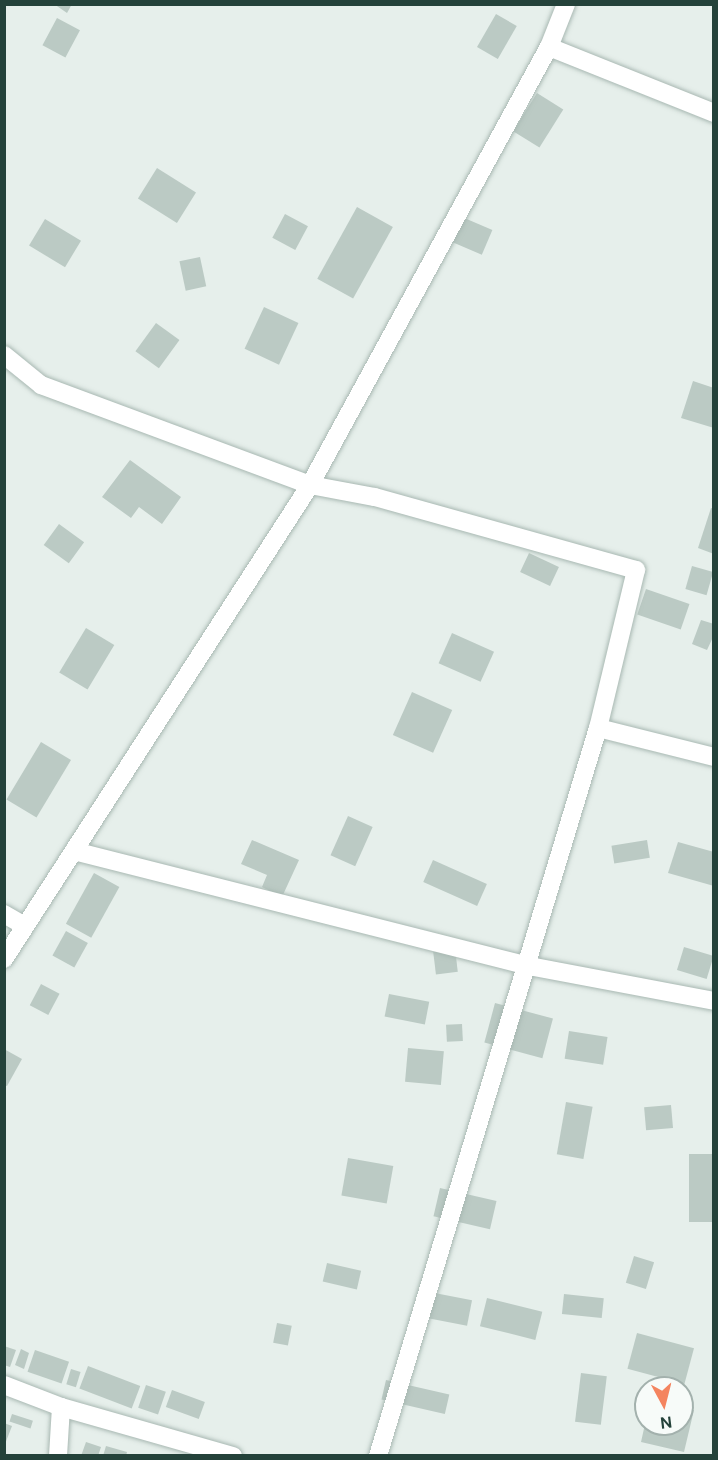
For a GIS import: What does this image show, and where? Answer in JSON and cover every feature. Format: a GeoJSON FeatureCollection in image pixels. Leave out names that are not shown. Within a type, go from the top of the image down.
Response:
{"type":"FeatureCollection","features":[{"type":"Feature","properties":{"kind":"street"},"geometry":{"type":"LineString","coordinates":[[4,959],[310,485],[549,47],[566,4]]}},
{"type":"Feature","properties":{"kind":"street"},"geometry":{"type":"LineString","coordinates":[[549,47],[714,113]]}},
{"type":"Feature","properties":{"kind":"street"},"geometry":{"type":"LineString","coordinates":[[4,355],[41,385],[310,485],[375,498],[636,570],[598,729],[378,1455]]}},
{"type":"Feature","properties":{"kind":"street"},"geometry":{"type":"LineString","coordinates":[[598,729],[714,757]]}},
{"type":"Feature","properties":{"kind":"street"},"geometry":{"type":"LineString","coordinates":[[74,851],[525,965],[714,1001]]}},
{"type":"Feature","properties":{"kind":"street"},"geometry":{"type":"LineString","coordinates":[[4,914],[25,926]]}},
{"type":"Feature","properties":{"kind":"street"},"geometry":{"type":"LineString","coordinates":[[4,1384],[61,1407],[233,1455]]}},
{"type":"Feature","properties":{"kind":"street"},"geometry":{"type":"LineString","coordinates":[[57,1455],[61,1407]]}},
{"type":"Feature","properties":{"kind":"building"},"geometry":{"type":"Polygon","coordinates":[[[54,4],[72,4],[67,13],[54,4]]]}},
{"type":"Feature","properties":{"kind":"building"},"geometry":{"type":"Polygon","coordinates":[[[496,14],[517,26],[498,59],[477,47],[496,14]]]}},
{"type":"Feature","properties":{"kind":"building"},"geometry":{"type":"Polygon","coordinates":[[[57,18],[80,30],[65,58],[42,45],[57,18]]]}},
{"type":"Feature","properties":{"kind":"building"},"geometry":{"type":"Polygon","coordinates":[[[537,93],[563,109],[539,148],[513,131],[537,93]]]}},
{"type":"Feature","properties":{"kind":"building"},"geometry":{"type":"Polygon","coordinates":[[[157,168],[196,192],[177,223],[138,199],[157,168]]]}},
{"type":"Feature","properties":{"kind":"building"},"geometry":{"type":"Polygon","coordinates":[[[357,207],[393,227],[353,299],[317,279],[357,207]]]}},
{"type":"Feature","properties":{"kind":"building"},"geometry":{"type":"Polygon","coordinates":[[[285,214],[308,226],[295,250],[272,238],[285,214]]]}},
{"type":"Feature","properties":{"kind":"building"},"geometry":{"type":"Polygon","coordinates":[[[462,217],[492,230],[482,255],[451,242],[462,217]]]}},
{"type":"Feature","properties":{"kind":"building"},"geometry":{"type":"Polygon","coordinates":[[[45,219],[81,241],[65,267],[29,246],[45,219]]]}},
{"type":"Feature","properties":{"kind":"building"},"geometry":{"type":"Polygon","coordinates":[[[200,257],[206,286],[186,291],[179,261],[200,257]]]}},
{"type":"Feature","properties":{"kind":"building"},"geometry":{"type":"Polygon","coordinates":[[[264,307],[298,323],[279,365],[245,349],[264,307]]]}},
{"type":"Feature","properties":{"kind":"building"},"geometry":{"type":"Polygon","coordinates":[[[156,323],[179,340],[159,368],[135,351],[156,323]]]}},
{"type":"Feature","properties":{"kind":"building"},"geometry":{"type":"Polygon","coordinates":[[[693,381],[714,388],[714,428],[681,418],[693,381]]]}},
{"type":"Feature","properties":{"kind":"building"},"geometry":{"type":"Polygon","coordinates":[[[130,460],[181,497],[162,524],[139,507],[131,518],[102,497],[130,460]]]}},
{"type":"Feature","properties":{"kind":"building"},"geometry":{"type":"Polygon","coordinates":[[[711,508],[714,509],[714,554],[698,548],[711,508]]]}},
{"type":"Feature","properties":{"kind":"building"},"geometry":{"type":"Polygon","coordinates":[[[59,524],[84,542],[69,563],[44,545],[59,524]]]}},
{"type":"Feature","properties":{"kind":"building"},"geometry":{"type":"Polygon","coordinates":[[[529,553],[559,567],[550,586],[520,572],[529,553]]]}},
{"type":"Feature","properties":{"kind":"building"},"geometry":{"type":"Polygon","coordinates":[[[692,566],[713,572],[707,595],[685,589],[692,566]]]}},
{"type":"Feature","properties":{"kind":"building"},"geometry":{"type":"Polygon","coordinates":[[[646,589],[689,604],[681,630],[637,615],[646,589]]]}},
{"type":"Feature","properties":{"kind":"building"},"geometry":{"type":"Polygon","coordinates":[[[701,620],[714,624],[714,635],[707,650],[692,644],[701,620]]]}},
{"type":"Feature","properties":{"kind":"building"},"geometry":{"type":"Polygon","coordinates":[[[86,628],[114,645],[88,690],[59,673],[86,628]]]}},
{"type":"Feature","properties":{"kind":"building"},"geometry":{"type":"Polygon","coordinates":[[[452,633],[494,652],[481,682],[439,663],[452,633]]]}},
{"type":"Feature","properties":{"kind":"building"},"geometry":{"type":"Polygon","coordinates":[[[412,692],[452,710],[433,753],[393,735],[412,692]]]}},
{"type":"Feature","properties":{"kind":"building"},"geometry":{"type":"Polygon","coordinates":[[[41,742],[71,760],[36,817],[6,799],[41,742]]]}},
{"type":"Feature","properties":{"kind":"building"},"geometry":{"type":"Polygon","coordinates":[[[348,816],[373,827],[355,866],[331,855],[348,816]]]}},
{"type":"Feature","properties":{"kind":"building"},"geometry":{"type":"Polygon","coordinates":[[[252,840],[299,860],[282,897],[262,887],[267,875],[241,864],[252,840]]]}},
{"type":"Feature","properties":{"kind":"building"},"geometry":{"type":"Polygon","coordinates":[[[647,840],[650,858],[614,863],[611,846],[647,840]]]}},
{"type":"Feature","properties":{"kind":"building"},"geometry":{"type":"Polygon","coordinates":[[[678,842],[714,852],[714,886],[668,873],[678,842]]]}},
{"type":"Feature","properties":{"kind":"building"},"geometry":{"type":"Polygon","coordinates":[[[433,860],[487,884],[477,906],[423,882],[433,860]]]}},
{"type":"Feature","properties":{"kind":"building"},"geometry":{"type":"Polygon","coordinates":[[[94,873],[119,887],[91,938],[66,924],[94,873]]]}},
{"type":"Feature","properties":{"kind":"building"},"geometry":{"type":"Polygon","coordinates":[[[66,931],[88,943],[74,968],[52,955],[66,931]]]}},
{"type":"Feature","properties":{"kind":"building"},"geometry":{"type":"Polygon","coordinates":[[[684,947],[714,956],[707,979],[677,970],[684,947]]]}},
{"type":"Feature","properties":{"kind":"building"},"geometry":{"type":"Polygon","coordinates":[[[455,949],[458,972],[436,975],[433,952],[455,949]]]}},
{"type":"Feature","properties":{"kind":"building"},"geometry":{"type":"Polygon","coordinates":[[[41,984],[60,994],[48,1015],[30,1005],[41,984]]]}},
{"type":"Feature","properties":{"kind":"building"},"geometry":{"type":"Polygon","coordinates":[[[389,994],[429,1002],[425,1024],[385,1017],[389,994]]]}},
{"type":"Feature","properties":{"kind":"building"},"geometry":{"type":"Polygon","coordinates":[[[495,1003],[553,1019],[542,1058],[484,1043],[495,1003]]]}},
{"type":"Feature","properties":{"kind":"building"},"geometry":{"type":"Polygon","coordinates":[[[462,1024],[463,1041],[447,1042],[446,1025],[462,1024]]]}},
{"type":"Feature","properties":{"kind":"building"},"geometry":{"type":"Polygon","coordinates":[[[569,1031],[608,1037],[603,1065],[565,1059],[569,1031]]]}},
{"type":"Feature","properties":{"kind":"building"},"geometry":{"type":"Polygon","coordinates":[[[408,1048],[444,1051],[441,1085],[405,1082],[408,1048]]]}},
{"type":"Feature","properties":{"kind":"building"},"geometry":{"type":"Polygon","coordinates":[[[4,1049],[22,1059],[7,1086],[4,1085],[4,1049]]]}},
{"type":"Feature","properties":{"kind":"building"},"geometry":{"type":"Polygon","coordinates":[[[566,1102],[593,1107],[583,1159],[557,1154],[566,1102]]]}},
{"type":"Feature","properties":{"kind":"building"},"geometry":{"type":"Polygon","coordinates":[[[671,1105],[673,1128],[646,1130],[644,1107],[671,1105]]]}},
{"type":"Feature","properties":{"kind":"building"},"geometry":{"type":"Polygon","coordinates":[[[689,1154],[714,1154],[714,1222],[689,1222],[689,1154]]]}},
{"type":"Feature","properties":{"kind":"building"},"geometry":{"type":"Polygon","coordinates":[[[348,1158],[393,1166],[387,1203],[341,1195],[348,1158]]]}},
{"type":"Feature","properties":{"kind":"building"},"geometry":{"type":"Polygon","coordinates":[[[440,1188],[497,1201],[490,1229],[433,1216],[440,1188]]]}},
{"type":"Feature","properties":{"kind":"building"},"geometry":{"type":"Polygon","coordinates":[[[634,1256],[654,1262],[646,1289],[626,1283],[634,1256]]]}},
{"type":"Feature","properties":{"kind":"building"},"geometry":{"type":"Polygon","coordinates":[[[327,1263],[361,1271],[357,1289],[323,1282],[327,1263]]]}},
{"type":"Feature","properties":{"kind":"building"},"geometry":{"type":"Polygon","coordinates":[[[419,1290],[472,1300],[467,1326],[414,1316],[419,1290]]]}},
{"type":"Feature","properties":{"kind":"building"},"geometry":{"type":"Polygon","coordinates":[[[564,1294],[604,1298],[602,1318],[562,1314],[564,1294]]]}},
{"type":"Feature","properties":{"kind":"building"},"geometry":{"type":"Polygon","coordinates":[[[487,1298],[542,1312],[535,1340],[480,1326],[487,1298]]]}},
{"type":"Feature","properties":{"kind":"building"},"geometry":{"type":"Polygon","coordinates":[[[277,1323],[292,1326],[288,1345],[273,1343],[277,1323]]]}},
{"type":"Feature","properties":{"kind":"building"},"geometry":{"type":"Polygon","coordinates":[[[637,1333],[694,1348],[687,1376],[655,1376],[627,1369],[637,1333]]]}},
{"type":"Feature","properties":{"kind":"building"},"geometry":{"type":"Polygon","coordinates":[[[4,1346],[16,1350],[10,1367],[4,1365],[4,1346]]]}},
{"type":"Feature","properties":{"kind":"building"},"geometry":{"type":"Polygon","coordinates":[[[21,1349],[29,1353],[24,1369],[15,1365],[21,1349]]]}},
{"type":"Feature","properties":{"kind":"building"},"geometry":{"type":"Polygon","coordinates":[[[35,1350],[69,1362],[62,1383],[28,1372],[35,1350]]]}},
{"type":"Feature","properties":{"kind":"building"},"geometry":{"type":"Polygon","coordinates":[[[88,1366],[140,1386],[132,1408],[79,1388],[88,1366]]]}},
{"type":"Feature","properties":{"kind":"building"},"geometry":{"type":"Polygon","coordinates":[[[71,1369],[81,1372],[76,1387],[66,1384],[71,1369]]]}},
{"type":"Feature","properties":{"kind":"building"},"geometry":{"type":"Polygon","coordinates":[[[581,1373],[607,1376],[601,1425],[575,1422],[581,1373]]]}},
{"type":"Feature","properties":{"kind":"building"},"geometry":{"type":"Polygon","coordinates":[[[386,1380],[449,1395],[445,1414],[382,1399],[386,1380]]]}},
{"type":"Feature","properties":{"kind":"building"},"geometry":{"type":"Polygon","coordinates":[[[146,1385],[166,1392],[158,1415],[138,1408],[146,1385]]]}},
{"type":"Feature","properties":{"kind":"building"},"geometry":{"type":"Polygon","coordinates":[[[172,1390],[205,1402],[199,1419],[166,1407],[172,1390]]]}},
{"type":"Feature","properties":{"kind":"building"},"geometry":{"type":"Polygon","coordinates":[[[12,1414],[33,1421],[30,1428],[10,1422],[12,1414]]]}},
{"type":"Feature","properties":{"kind":"building"},"geometry":{"type":"Polygon","coordinates":[[[4,1423],[12,1426],[5,1444],[4,1444],[4,1423]]]}},
{"type":"Feature","properties":{"kind":"building"},"geometry":{"type":"Polygon","coordinates":[[[642,1436],[688,1436],[684,1452],[641,1442],[642,1436]]]}},
{"type":"Feature","properties":{"kind":"building"},"geometry":{"type":"Polygon","coordinates":[[[86,1442],[101,1447],[98,1456],[81,1456],[86,1442]]]}},
{"type":"Feature","properties":{"kind":"building"},"geometry":{"type":"Polygon","coordinates":[[[106,1446],[127,1452],[126,1456],[103,1456],[106,1446]]]}}]}
